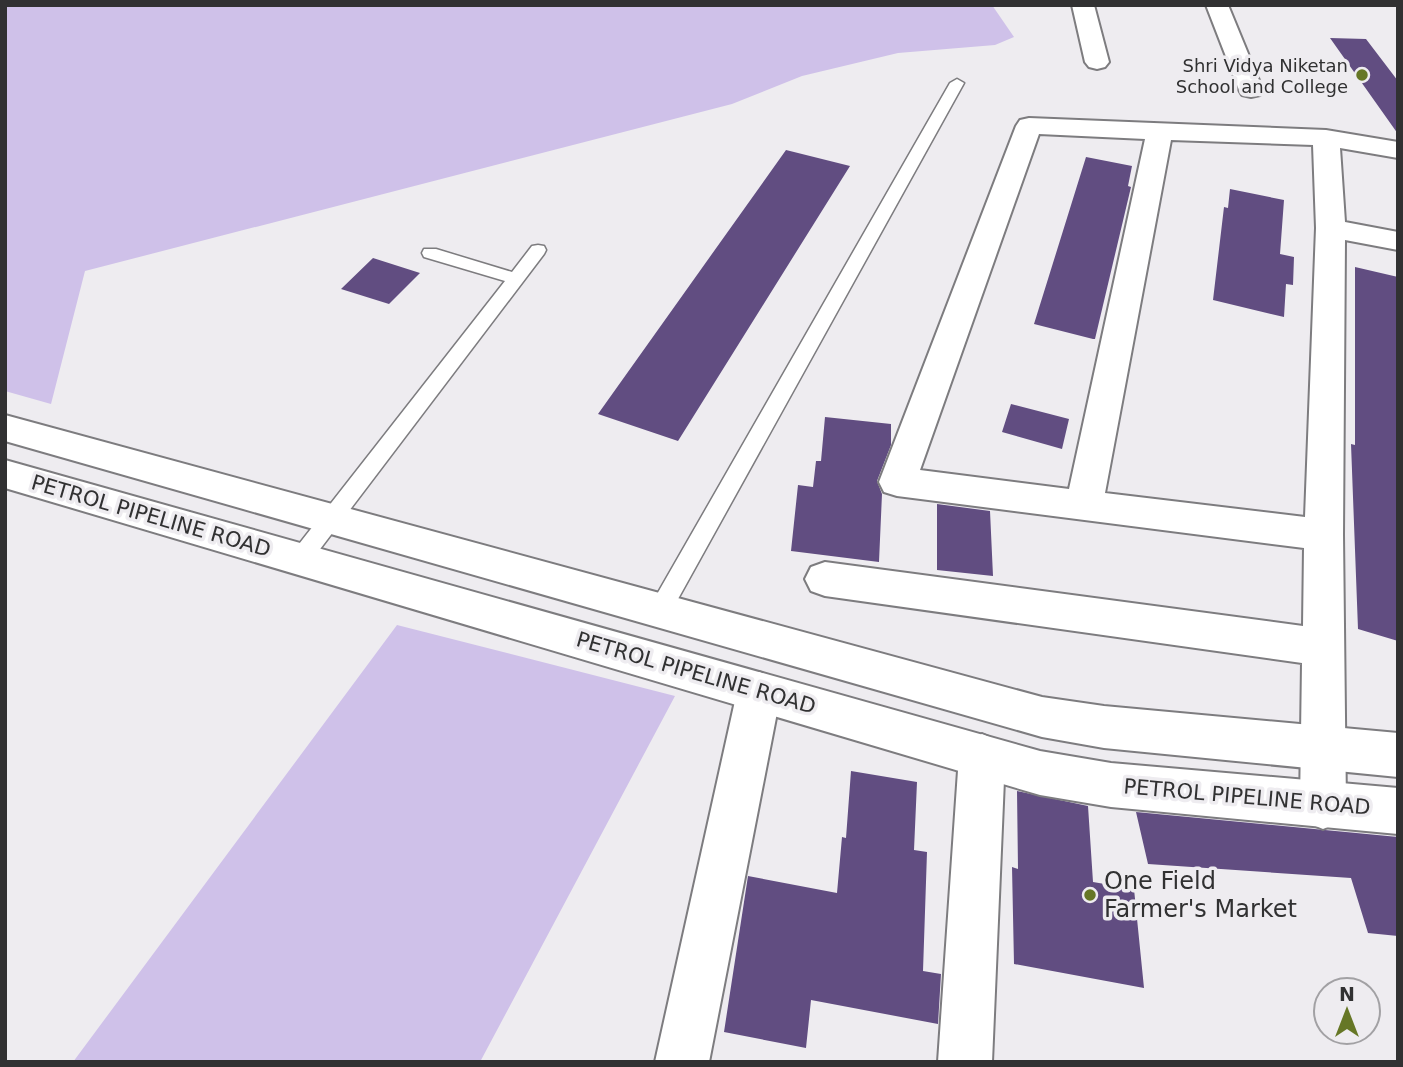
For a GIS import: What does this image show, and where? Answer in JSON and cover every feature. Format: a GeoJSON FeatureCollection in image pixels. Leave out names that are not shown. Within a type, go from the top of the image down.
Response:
{"type":"FeatureCollection","features":[{"type":"Feature","properties":{"kind":"street"},"geometry":{"type":"LineString","coordinates":[[1083,5],[1097,62]]}},
{"type":"Feature","properties":{"kind":"street"},"geometry":{"type":"LineString","coordinates":[[1217,5],[1251,90]]}},
{"type":"Feature","properties":{"kind":"street"},"geometry":{"type":"LineString","coordinates":[[1324,535],[897,482],[1029,126],[1326,138],[1398,150]]}},
{"type":"Feature","properties":{"kind":"street"},"geometry":{"type":"LineString","coordinates":[[1084,506],[1160,131]]}},
{"type":"Feature","properties":{"kind":"street"},"geometry":{"type":"LineString","coordinates":[[1323,806],[1322,647],[1331,228],[1326,138]]}},
{"type":"Feature","properties":{"kind":"street"},"geometry":{"type":"LineString","coordinates":[[1331,228],[1398,241]]}},
{"type":"Feature","properties":{"kind":"street"},"geometry":{"type":"LineString","coordinates":[[5,428],[1042,717],[1104,727],[1398,755]]}},
{"type":"Feature","properties":{"kind":"street","name":"PETROL PIPELINE ROAD"},"geometry":{"type":"LineString","coordinates":[[5,474],[1040,773],[1111,785],[1398,811]]}},
{"type":"Feature","properties":{"kind":"street"},"geometry":{"type":"LineString","coordinates":[[825,579],[1322,647]]}},
{"type":"Feature","properties":{"kind":"street"},"geometry":{"type":"LineString","coordinates":[[682,1062],[759,692]]}},
{"type":"Feature","properties":{"kind":"street"},"geometry":{"type":"LineString","coordinates":[[965,1062],[982,756]]}},
{"type":"Feature","properties":{"kind":"lane"},"geometry":{"type":"LineString","coordinates":[[660,610],[957,83]]}},
{"type":"Feature","properties":{"kind":"lane"},"geometry":{"type":"LineString","coordinates":[[300,559],[538,250]]}},
{"type":"Feature","properties":{"kind":"lane"},"geometry":{"type":"LineString","coordinates":[[430,253],[516,279]]}},
{"type":"Feature","properties":{"kind":"shaded area"},"geometry":{"type":"Polygon","coordinates":[[[5,5],[992,5],[1014,37],[995,45],[898,53],[802,76],[732,104],[85,271],[51,404],[5,391],[5,5]]]}},
{"type":"Feature","properties":{"kind":"shaded area"},"geometry":{"type":"Polygon","coordinates":[[[397,625],[675,696],[480,1062],[73,1062],[397,625]]]}},
{"type":"Feature","properties":{"kind":"building"},"geometry":{"type":"Polygon","coordinates":[[[1330,38],[1366,39],[1398,81],[1398,134],[1330,38]]]}},
{"type":"Feature","properties":{"kind":"building"},"geometry":{"type":"Polygon","coordinates":[[[786,150],[850,166],[678,441],[598,414],[786,150]]]}},
{"type":"Feature","properties":{"kind":"building"},"geometry":{"type":"Polygon","coordinates":[[[1086,157],[1132,166],[1128,186],[1131,187],[1095,339],[1034,324],[1086,157]]]}},
{"type":"Feature","properties":{"kind":"building"},"geometry":{"type":"Polygon","coordinates":[[[1230,189],[1284,200],[1280,254],[1294,257],[1293,285],[1286,284],[1284,317],[1213,300],[1224,207],[1228,208],[1230,189]]]}},
{"type":"Feature","properties":{"kind":"building"},"geometry":{"type":"Polygon","coordinates":[[[373,258],[420,273],[389,304],[341,289],[373,258]]]}},
{"type":"Feature","properties":{"kind":"building"},"geometry":{"type":"Polygon","coordinates":[[[1355,267],[1398,277],[1398,641],[1358,629],[1351,444],[1355,445],[1355,267]]]}},
{"type":"Feature","properties":{"kind":"building"},"geometry":{"type":"Polygon","coordinates":[[[1011,404],[1069,419],[1062,449],[1002,432],[1011,404]]]}},
{"type":"Feature","properties":{"kind":"building"},"geometry":{"type":"Polygon","coordinates":[[[825,417],[891,424],[891,445],[877,481],[882,494],[879,562],[791,551],[798,485],[813,487],[816,461],[821,461],[825,417]]]}},
{"type":"Feature","properties":{"kind":"building"},"geometry":{"type":"Polygon","coordinates":[[[937,504],[990,511],[993,576],[937,570],[937,504]]]}},
{"type":"Feature","properties":{"kind":"building"},"geometry":{"type":"Polygon","coordinates":[[[851,771],[917,782],[914,850],[927,852],[923,971],[941,974],[938,1024],[811,1000],[806,1048],[724,1032],[748,876],[837,893],[842,837],[846,838],[851,771]]]}},
{"type":"Feature","properties":{"kind":"building"},"geometry":{"type":"Polygon","coordinates":[[[1017,791],[1088,806],[1093,882],[1134,889],[1144,988],[1014,964],[1012,867],[1018,869],[1017,791]]]}},
{"type":"Feature","properties":{"kind":"building"},"geometry":{"type":"Polygon","coordinates":[[[1136,812],[1398,837],[1398,936],[1368,933],[1351,878],[1148,864],[1136,812]]]}},
{"type":"Feature","properties":{"kind":"place","name":"Shri Vidya Niketan School and College"},"geometry":{"type":"Point","coordinates":[1362,75]}},
{"type":"Feature","properties":{"kind":"place","name":"One Field Farmer's Market"},"geometry":{"type":"Point","coordinates":[1090,895]}}]}
